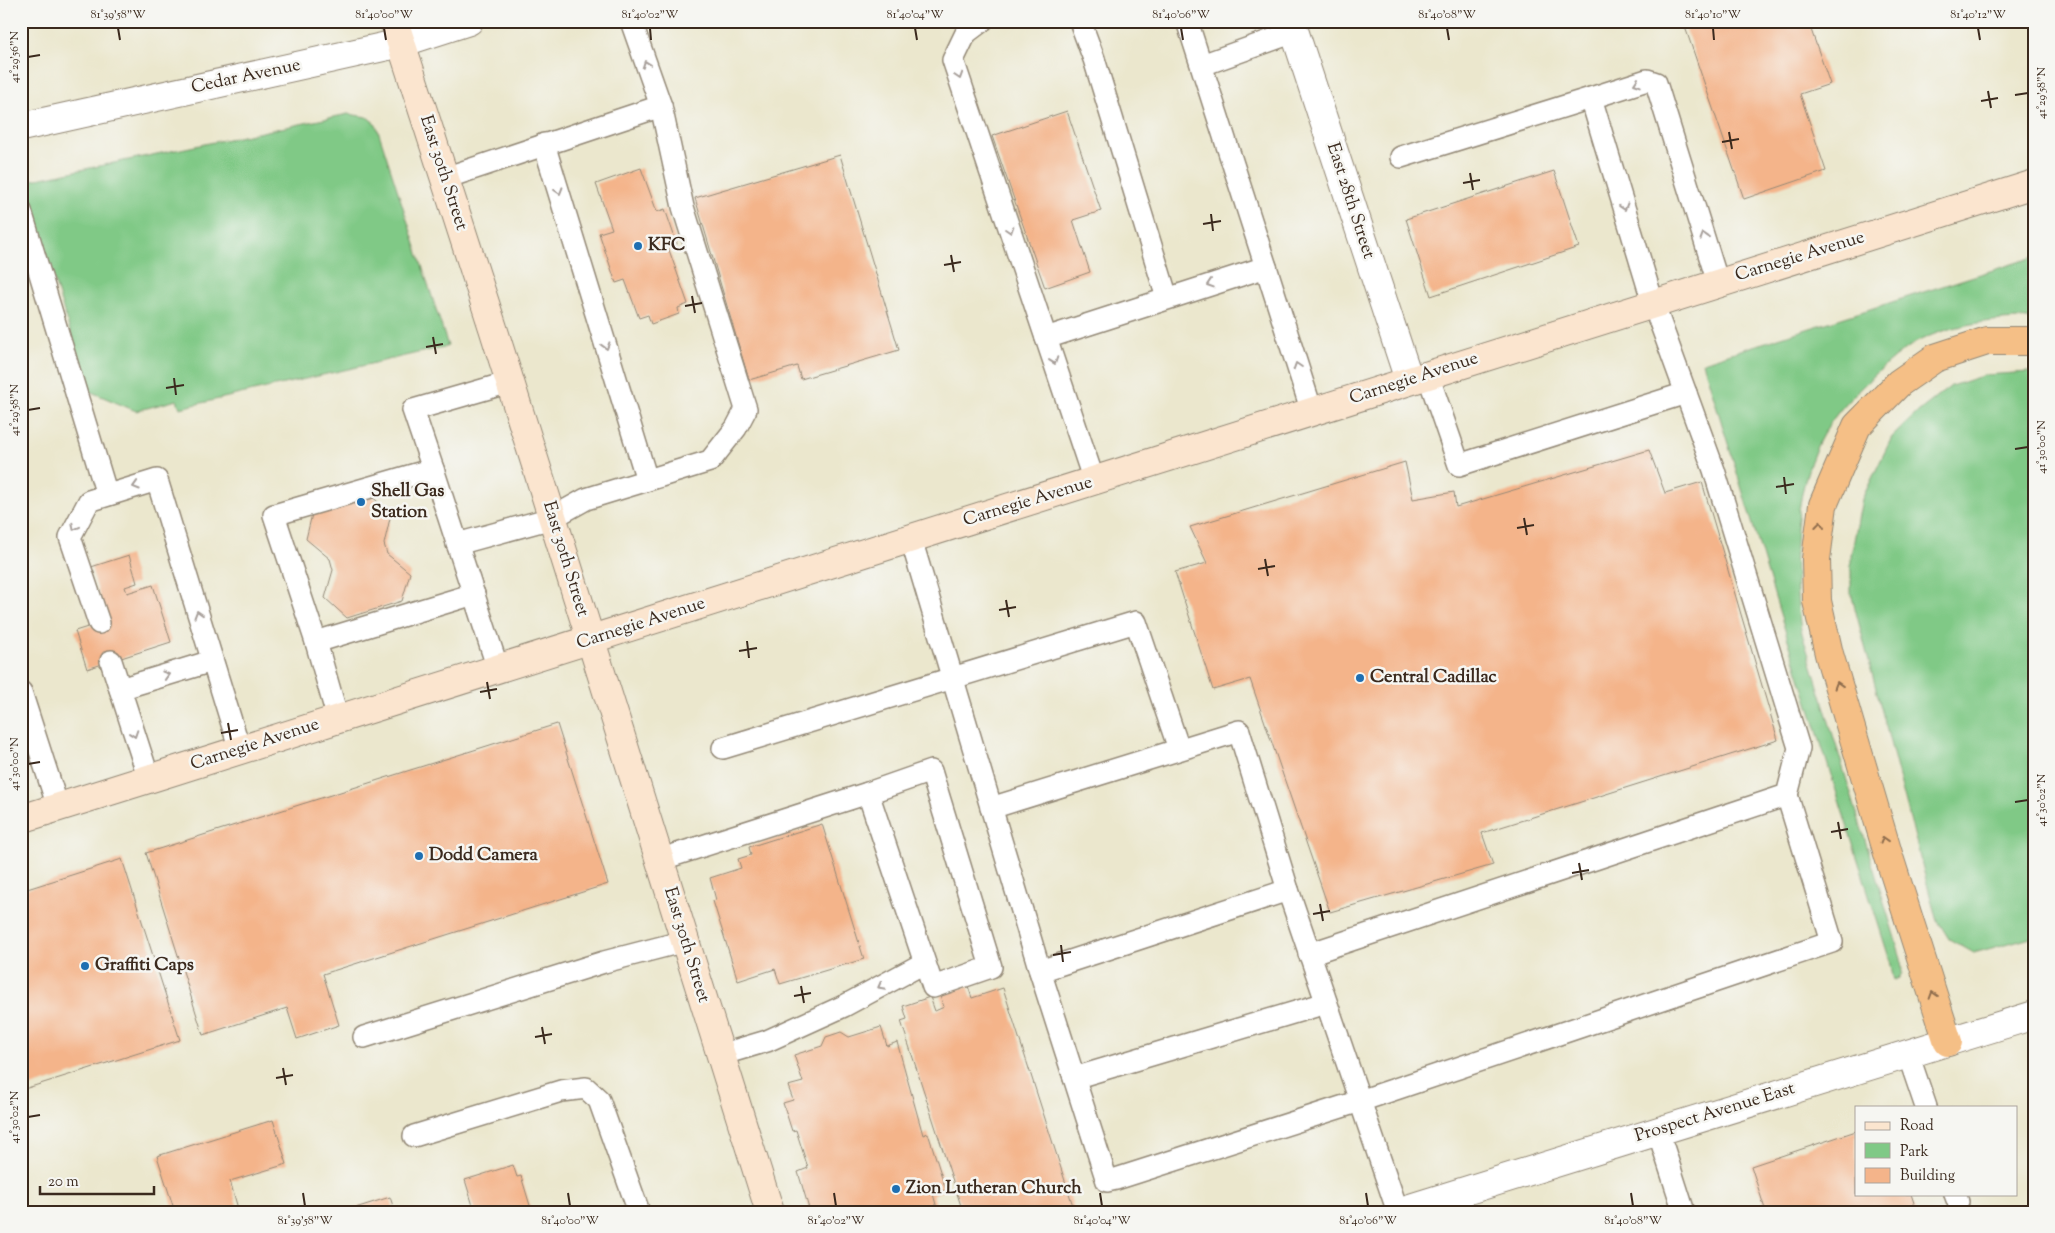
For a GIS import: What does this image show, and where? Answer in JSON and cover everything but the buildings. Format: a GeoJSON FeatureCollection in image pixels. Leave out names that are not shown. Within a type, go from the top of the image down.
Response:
{"type":"FeatureCollection","features":[{"type":"Feature","properties":{"kind":"highway"},"geometry":{"type":"LineString","coordinates":[[1948,1042],[1889,857],[1829,654],[1817,601],[1816,559],[1823,505],[1857,426],[1899,383],[1935,358],[1987,341],[2034,341]]}},
{"type":"Feature","properties":{"kind":"main road","name":"East 30th Street"},"geometry":{"type":"LineString","coordinates":[[397,32],[510,382],[770,1212]]}},
{"type":"Feature","properties":{"kind":"main road","name":"Carnegie Avenue"},"geometry":{"type":"LineString","coordinates":[[21,819],[2034,184]]}},
{"type":"Feature","properties":{"kind":"street","name":"Cedar Avenue"},"geometry":{"type":"LineString","coordinates":[[21,127],[397,32],[470,21]]}},
{"type":"Feature","properties":{"kind":"street","name":"East 28th Street"},"geometry":{"type":"LineString","coordinates":[[1292,27],[1418,377]]}},
{"type":"Feature","properties":{"kind":"street","name":"Prospect Avenue East"},"geometry":{"type":"LineString","coordinates":[[1397,1212],[2034,1015]]}},
{"type":"Feature","properties":{"kind":"lane"},"geometry":{"type":"LineString","coordinates":[[457,544],[552,518],[586,499],[710,461],[736,428],[746,409],[683,207],[661,106],[631,21]]}},
{"type":"Feature","properties":{"kind":"lane"},"geometry":{"type":"LineString","coordinates":[[982,21],[966,33],[954,60],[1094,481]]}},
{"type":"Feature","properties":{"kind":"lane"},"geometry":{"type":"LineString","coordinates":[[1080,21],[1094,59],[1167,298]]}},
{"type":"Feature","properties":{"kind":"lane"},"geometry":{"type":"LineString","coordinates":[[1187,21],[1312,412]]}},
{"type":"Feature","properties":{"kind":"lane"},"geometry":{"type":"LineString","coordinates":[[1202,65],[1292,27]]}},
{"type":"Feature","properties":{"kind":"lane"},"geometry":{"type":"LineString","coordinates":[[1401,157],[1647,80],[1656,83],[1718,283]]}},
{"type":"Feature","properties":{"kind":"lane"},"geometry":{"type":"LineString","coordinates":[[911,538],[1040,971],[1107,1181],[1360,1101],[1832,942],[1787,795],[1799,748],[1714,470],[1653,303],[1591,98]]}},
{"type":"Feature","properties":{"kind":"lane"},"geometry":{"type":"LineString","coordinates":[[444,178],[661,106]]}},
{"type":"Feature","properties":{"kind":"lane"},"geometry":{"type":"LineString","coordinates":[[544,144],[647,480]]}},
{"type":"Feature","properties":{"kind":"lane"},"geometry":{"type":"LineString","coordinates":[[21,211],[107,495]]}},
{"type":"Feature","properties":{"kind":"lane"},"geometry":{"type":"LineString","coordinates":[[1046,338],[1266,266]]}},
{"type":"Feature","properties":{"kind":"lane"},"geometry":{"type":"LineString","coordinates":[[1418,377],[1459,465],[1686,393]]}},
{"type":"Feature","properties":{"kind":"lane"},"geometry":{"type":"LineString","coordinates":[[498,669],[414,410],[510,382]]}},
{"type":"Feature","properties":{"kind":"lane"},"geometry":{"type":"LineString","coordinates":[[338,719],[316,642],[274,515],[433,468]]}},
{"type":"Feature","properties":{"kind":"lane"},"geometry":{"type":"LineString","coordinates":[[99,623],[70,537],[89,501],[157,480],[240,750]]}},
{"type":"Feature","properties":{"kind":"lane"},"geometry":{"type":"LineString","coordinates":[[316,642],[474,594]]}},
{"type":"Feature","properties":{"kind":"lane"},"geometry":{"type":"LineString","coordinates":[[723,748],[953,680],[1136,622],[1179,749]]}},
{"type":"Feature","properties":{"kind":"lane"},"geometry":{"type":"LineString","coordinates":[[111,661],[149,779]]}},
{"type":"Feature","properties":{"kind":"lane"},"geometry":{"type":"LineString","coordinates":[[120,689],[212,661]]}},
{"type":"Feature","properties":{"kind":"lane"},"geometry":{"type":"LineString","coordinates":[[21,692],[58,807]]}},
{"type":"Feature","properties":{"kind":"lane"},"geometry":{"type":"LineString","coordinates":[[991,808],[1239,731],[1309,954],[1397,1212]]}},
{"type":"Feature","properties":{"kind":"lane"},"geometry":{"type":"LineString","coordinates":[[659,860],[931,771],[991,967],[932,988],[868,793]]}},
{"type":"Feature","properties":{"kind":"lane"},"geometry":{"type":"LineString","coordinates":[[1309,954],[1787,795]]}},
{"type":"Feature","properties":{"kind":"lane"},"geometry":{"type":"LineString","coordinates":[[1040,971],[1288,890]]}},
{"type":"Feature","properties":{"kind":"lane"},"geometry":{"type":"LineString","coordinates":[[364,1037],[604,962],[684,941]]}},
{"type":"Feature","properties":{"kind":"lane"},"geometry":{"type":"LineString","coordinates":[[720,1055],[767,1041],[844,1006],[924,963]]}},
{"type":"Feature","properties":{"kind":"lane"},"geometry":{"type":"LineString","coordinates":[[1074,1078],[1326,1003]]}},
{"type":"Feature","properties":{"kind":"lane"},"geometry":{"type":"LineString","coordinates":[[1908,1054],[1926,1106]]}},
{"type":"Feature","properties":{"kind":"lane"},"geometry":{"type":"LineString","coordinates":[[414,1136],[561,1091],[586,1088],[599,1100],[639,1212]]}},
{"type":"Feature","properties":{"kind":"lane"},"geometry":{"type":"LineString","coordinates":[[1658,1131],[1684,1212]]}},
{"type":"Feature","properties":{"kind":"green space"},"geometry":{"type":"Polygon","coordinates":[[[348,114],[367,117],[376,124],[448,346],[180,408],[177,400],[136,411],[89,391],[23,182],[348,114]]]}},
{"type":"Feature","properties":{"kind":"green space"},"geometry":{"type":"Polygon","coordinates":[[[2034,257],[2034,319],[1989,321],[1957,327],[1915,343],[1894,358],[1851,398],[1824,433],[1811,462],[1799,509],[1796,582],[1801,630],[1901,958],[1902,973],[1899,978],[1894,980],[1890,961],[1785,630],[1703,362],[2034,257]]]}},
{"type":"Feature","properties":{"kind":"green space"},"geometry":{"type":"Polygon","coordinates":[[[2034,372],[2034,936],[1974,953],[1949,939],[1936,918],[1851,593],[1851,556],[1862,499],[1892,437],[1919,411],[1951,386],[1985,375],[2034,372]]]}},
{"type":"Feature","properties":{"kind":"place","name":"KFC"},"geometry":{"type":"Point","coordinates":[638,246]}},
{"type":"Feature","properties":{"kind":"place","name":"Shell Gas Station"},"geometry":{"type":"Point","coordinates":[361,502]}},
{"type":"Feature","properties":{"kind":"place","name":"Central Cadillac"},"geometry":{"type":"Point","coordinates":[1360,678]}},
{"type":"Feature","properties":{"kind":"place","name":"Dodd Camera"},"geometry":{"type":"Point","coordinates":[419,856]}},
{"type":"Feature","properties":{"kind":"place","name":"Graffiti Caps"},"geometry":{"type":"Point","coordinates":[85,966]}},
{"type":"Feature","properties":{"kind":"place","name":"Zion Lutheran Church"},"geometry":{"type":"Point","coordinates":[896,1189]}}]}
